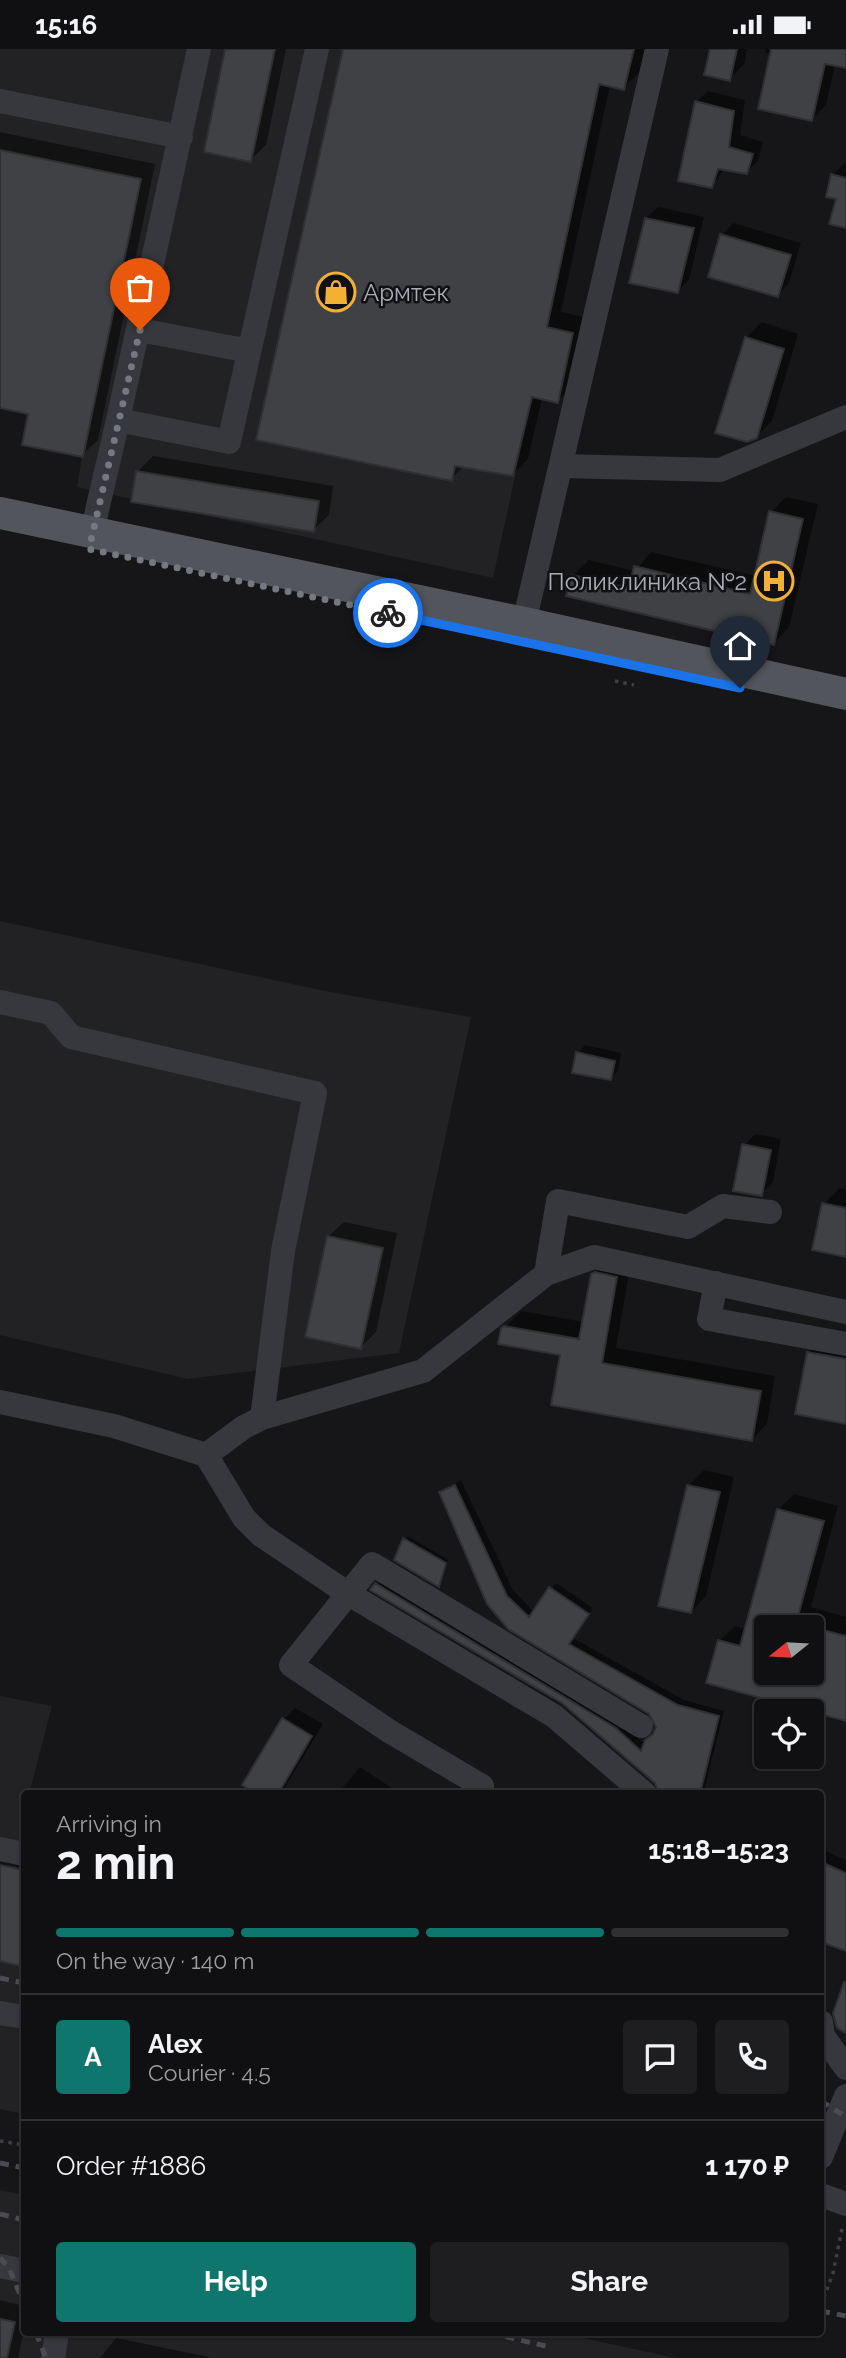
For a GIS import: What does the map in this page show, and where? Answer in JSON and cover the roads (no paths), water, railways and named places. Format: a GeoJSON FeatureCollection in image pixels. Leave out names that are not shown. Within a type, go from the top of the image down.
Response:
{"type":"FeatureCollection","features":[{"type":"Feature","properties":{"kind":"main road"},"geometry":{"type":"LineString","coordinates":[[0,513],[90,541]]}},
{"type":"Feature","properties":{"kind":"main road"},"geometry":{"type":"LineString","coordinates":[[0,530],[90,541],[522,631],[846,694]]}},
{"type":"Feature","properties":{"kind":"main road"},"geometry":{"type":"LineString","coordinates":[[522,631],[846,711]]}},
{"type":"Feature","properties":{"kind":"lane"},"geometry":{"type":"LineString","coordinates":[[90,541],[140,330],[199,49]]}},
{"type":"Feature","properties":{"kind":"lane"},"geometry":{"type":"LineString","coordinates":[[118,420],[229,442],[317,49]]}},
{"type":"Feature","properties":{"kind":"lane"},"geometry":{"type":"LineString","coordinates":[[522,631],[563,466],[657,49]]}},
{"type":"Feature","properties":{"kind":"lane"},"geometry":{"type":"LineString","coordinates":[[0,101],[181,137]]}},
{"type":"Feature","properties":{"kind":"lane"},"geometry":{"type":"LineString","coordinates":[[140,330],[249,351]]}},
{"type":"Feature","properties":{"kind":"lane"},"geometry":{"type":"LineString","coordinates":[[563,466],[720,470],[846,418]]}},
{"type":"Feature","properties":{"kind":"lane"},"geometry":{"type":"LineString","coordinates":[[0,1002],[51,1013],[71,1037],[315,1093],[283,1251],[262,1418]]}},
{"type":"Feature","properties":{"kind":"lane"},"geometry":{"type":"LineString","coordinates":[[546,1274],[558,1201],[688,1227],[723,1206],[770,1212]]}},
{"type":"Feature","properties":{"kind":"lane"},"geometry":{"type":"LineString","coordinates":[[206,1455],[244,1427],[262,1418],[423,1371],[546,1274],[594,1257],[846,1312]]}},
{"type":"Feature","properties":{"kind":"lane"},"geometry":{"type":"LineString","coordinates":[[716,1283],[709,1319],[846,1344]]}},
{"type":"Feature","properties":{"kind":"lane"},"geometry":{"type":"LineString","coordinates":[[0,1402],[114,1426],[206,1455],[244,1518],[261,1535],[347,1593],[554,1716],[640,1790]]}},
{"type":"Feature","properties":{"kind":"lane"},"geometry":{"type":"LineString","coordinates":[[482,1786],[389,1731],[291,1665],[372,1564],[641,1726]]}},
{"type":"Feature","properties":{"kind":"lane"},"geometry":{"type":"LineString","coordinates":[[0,1849],[21,1853]]}},
{"type":"Feature","properties":{"kind":"lane"},"geometry":{"type":"LineString","coordinates":[[0,2013],[21,2016]]}},
{"type":"Feature","properties":{"kind":"lane"},"geometry":{"type":"LineString","coordinates":[[824,2036],[846,2068]]}},
{"type":"Feature","properties":{"kind":"lane"},"geometry":{"type":"LineString","coordinates":[[824,2150],[846,2096]]}},
{"type":"Feature","properties":{"kind":"lane"},"geometry":{"type":"LineString","coordinates":[[824,2197],[845,2213]]}},
{"type":"Feature","properties":{"kind":"lane"},"geometry":{"type":"LineString","coordinates":[[0,2266],[21,2270]]}},
{"type":"Feature","properties":{"kind":"lane"},"geometry":{"type":"LineString","coordinates":[[52,2358],[56,2336]]}},
{"type":"Feature","properties":{"kind":"railway"},"geometry":{"type":"LineString","coordinates":[[0,1978],[21,1982]]}},
{"type":"Feature","properties":{"kind":"railway"},"geometry":{"type":"LineString","coordinates":[[824,2103],[846,2117]]}},
{"type":"Feature","properties":{"kind":"railway"},"geometry":{"type":"LineString","coordinates":[[0,2163],[21,2167]]}},
{"type":"Feature","properties":{"kind":"railway"},"geometry":{"type":"LineString","coordinates":[[0,2214],[21,2219]]}},
{"type":"Feature","properties":{"kind":"railway"},"geometry":{"type":"LineString","coordinates":[[0,2258],[9,2268],[21,2297]]}},
{"type":"Feature","properties":{"kind":"railway"},"geometry":{"type":"LineString","coordinates":[[824,2312],[846,2316]]}},
{"type":"Feature","properties":{"kind":"railway"},"geometry":{"type":"LineString","coordinates":[[37,2336],[46,2358]]}},
{"type":"Feature","properties":{"kind":"railway"},"geometry":{"type":"LineString","coordinates":[[503,2336],[550,2347]]}},
{"type":"Feature","properties":{"kind":"place","name":"Армтек"},"geometry":{"type":"Point","coordinates":[336,292]}},
{"type":"Feature","properties":{"kind":"place","name":"Поликлиника №2"},"geometry":{"type":"Point","coordinates":[774,581]}}]}
